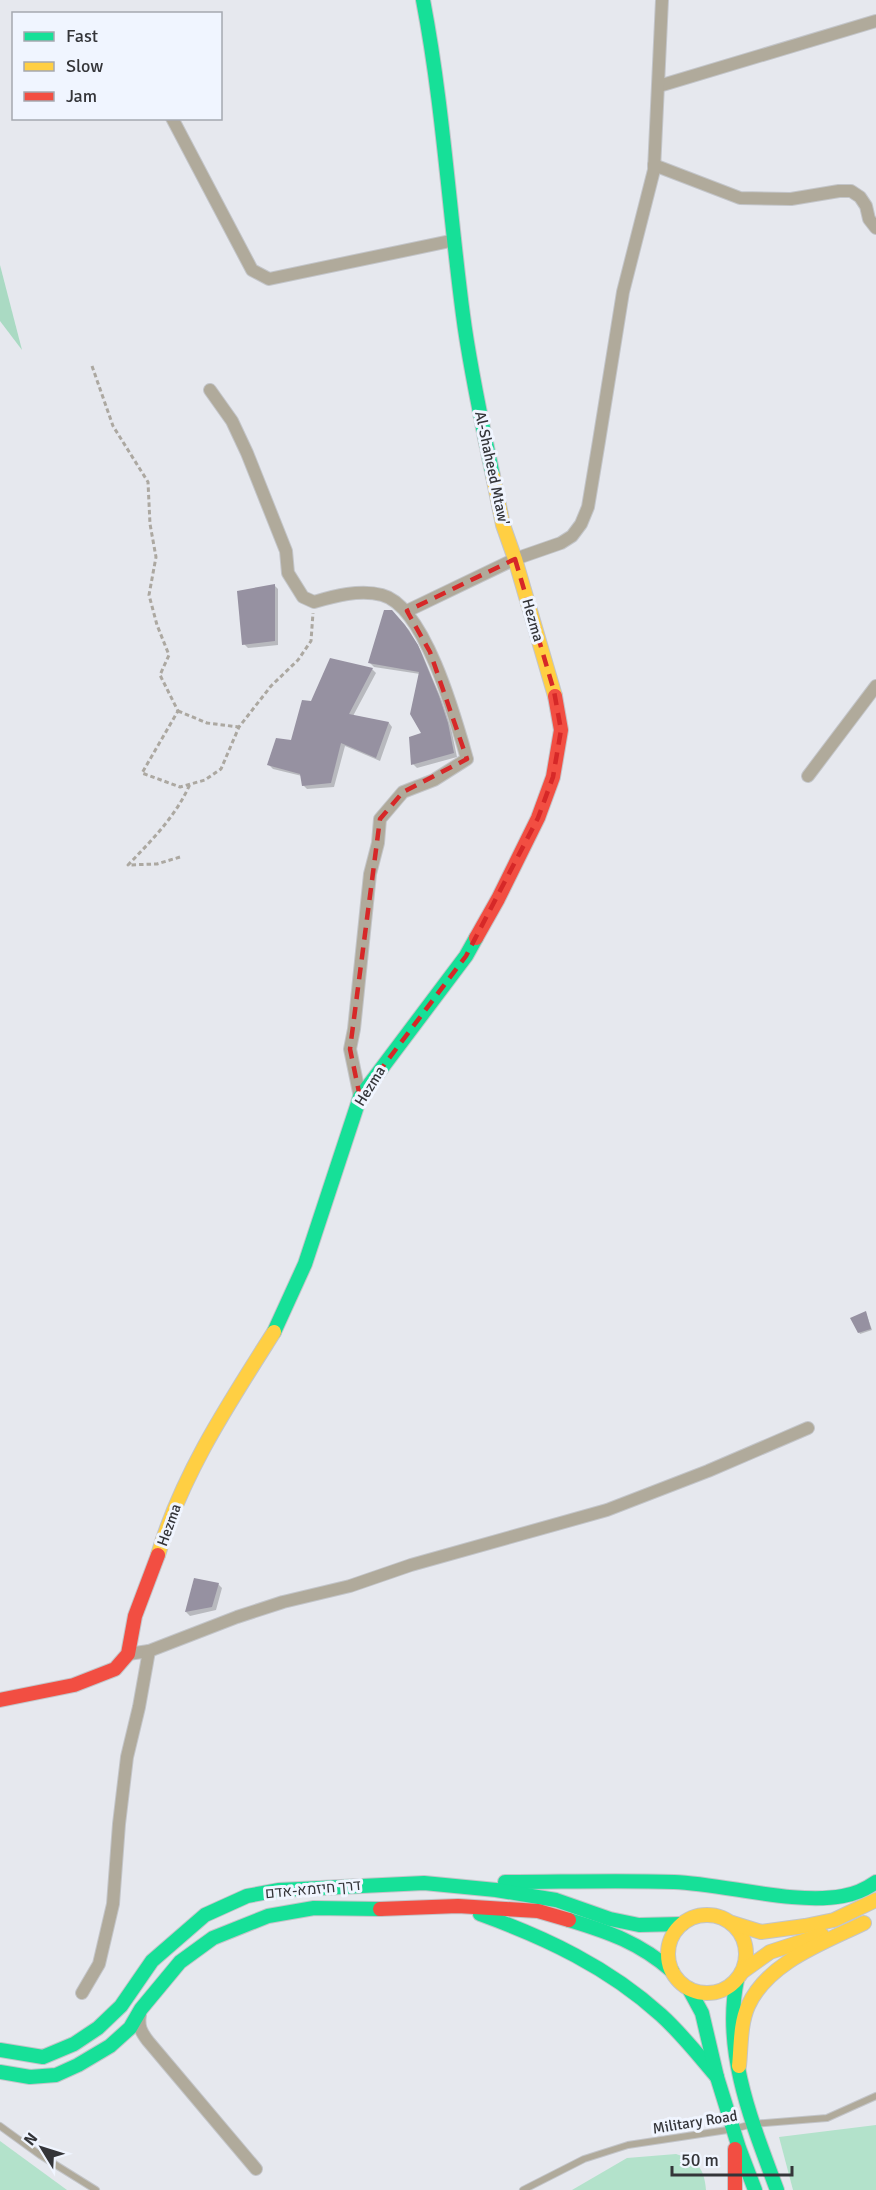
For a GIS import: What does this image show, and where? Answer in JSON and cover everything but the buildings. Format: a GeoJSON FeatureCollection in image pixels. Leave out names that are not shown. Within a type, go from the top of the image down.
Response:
{"type":"FeatureCollection","features":[{"type":"Feature","properties":{"kind":"main road","name":"Al-Shaheed Mtaw'"},"geometry":{"type":"LineString","coordinates":[[423,0],[432,46],[463,317],[475,390],[503,525],[515,559]]}},
{"type":"Feature","properties":{"kind":"main road","name":"Hezma"},"geometry":{"type":"LineString","coordinates":[[128,1654],[135,1616],[167,1525],[208,1438],[276,1328],[305,1264],[360,1097],[466,956],[498,899],[538,818],[553,777],[561,730],[554,691],[515,559]]}},
{"type":"Feature","properties":{"kind":"main road"},"geometry":{"type":"LineString","coordinates":[[0,1700],[74,1685],[115,1669],[128,1654]]}},
{"type":"Feature","properties":{"kind":"main road"},"geometry":{"type":"LineString","coordinates":[[424,1883],[657,1882],[703,1884],[807,1898],[842,1897],[876,1882]]}},
{"type":"Feature","properties":{"kind":"main road","name":"דרך חיזמא-אדם"},"geometry":{"type":"LineString","coordinates":[[0,2050],[43,2056],[74,2044],[98,2028],[121,2006],[152,1961],[205,1915],[247,1896],[279,1890],[424,1883],[496,1890],[556,1900],[610,1919],[639,1925],[682,1924]]}},
{"type":"Feature","properties":{"kind":"main road"},"geometry":{"type":"LineString","coordinates":[[748,2190],[739,2148],[717,2077],[702,2013],[689,1989],[672,1971],[668,1959],[669,1946],[674,1934],[682,1924],[693,1917],[707,1914],[720,1916],[732,1923],[761,1932],[834,1920],[876,1900]]}},
{"type":"Feature","properties":{"kind":"main road"},"geometry":{"type":"LineString","coordinates":[[458,1906],[525,1929],[559,1944],[598,1966],[663,2017],[717,2077]]}},
{"type":"Feature","properties":{"kind":"main road","name":"דרך חיזמא-אדם"},"geometry":{"type":"LineString","coordinates":[[0,2072],[30,2077],[56,2075],[78,2065],[110,2046],[129,2028],[141,2009],[180,1962],[213,1938],[268,1916],[314,1908],[386,1909],[458,1906],[538,1911],[614,1934],[638,1946],[672,1971]]}},
{"type":"Feature","properties":{"kind":"main road"},"geometry":{"type":"LineString","coordinates":[[689,1989],[709,1993],[719,1991],[739,1976],[759,1956],[782,1945],[870,1920]]}},
{"type":"Feature","properties":{"kind":"main road"},"geometry":{"type":"LineString","coordinates":[[739,2066],[748,2007],[757,1990],[773,1973],[802,1954],[870,1920]]}},
{"type":"Feature","properties":{"kind":"main road"},"geometry":{"type":"LineString","coordinates":[[732,1923],[741,1933],[746,1945],[746,1959],[739,1976],[733,2007],[735,2049],[752,2124],[777,2190]]}},
{"type":"Feature","properties":{"kind":"main road"},"geometry":{"type":"LineString","coordinates":[[734,2129],[735,2190]]}},
{"type":"Feature","properties":{"kind":"main road"},"geometry":{"type":"LineString","coordinates":[[739,2148],[755,2190]]}},
{"type":"Feature","properties":{"kind":"street"},"geometry":{"type":"LineString","coordinates":[[407,611],[515,559],[543,551],[572,536],[581,524],[588,507],[623,291],[654,165],[662,0]]}},
{"type":"Feature","properties":{"kind":"street"},"geometry":{"type":"LineString","coordinates":[[659,86],[876,21]]}},
{"type":"Feature","properties":{"kind":"street"},"geometry":{"type":"LineString","coordinates":[[173,120],[252,270],[269,279],[455,240]]}},
{"type":"Feature","properties":{"kind":"street"},"geometry":{"type":"LineString","coordinates":[[654,165],[740,198],[791,198],[839,190],[851,191],[860,197],[866,206],[869,219],[876,228]]}},
{"type":"Feature","properties":{"kind":"street"},"geometry":{"type":"LineString","coordinates":[[210,390],[232,421],[247,453],[286,551],[288,573],[303,597],[314,602],[342,593],[383,595],[407,611],[430,652],[454,713],[467,759],[434,780],[403,792],[380,819],[378,843],[370,874],[350,1049],[360,1097]]}},
{"type":"Feature","properties":{"kind":"street"},"geometry":{"type":"LineString","coordinates":[[808,776],[876,686]]}},
{"type":"Feature","properties":{"kind":"street"},"geometry":{"type":"LineString","coordinates":[[128,1654],[149,1651],[283,1602],[350,1586],[411,1565],[607,1510],[708,1471],[808,1428]]}},
{"type":"Feature","properties":{"kind":"street"},"geometry":{"type":"LineString","coordinates":[[82,1993],[99,1964],[113,1904],[127,1757],[149,1651]]}},
{"type":"Feature","properties":{"kind":"street"},"geometry":{"type":"LineString","coordinates":[[141,2009],[138,2023],[148,2041],[256,2169]]}},
{"type":"Feature","properties":{"kind":"street"},"geometry":{"type":"LineString","coordinates":[[110,2046],[122,2038],[136,2036],[148,2041]]}},
{"type":"Feature","properties":{"kind":"lane","name":"Military Road"},"geometry":{"type":"LineString","coordinates":[[523,2190],[584,2159],[628,2145],[734,2129],[752,2124],[827,2118],[876,2096]]}},
{"type":"Feature","properties":{"kind":"lane"},"geometry":{"type":"LineString","coordinates":[[0,2126],[40,2155],[96,2190]]}},
{"type":"Feature","properties":{"kind":"path"},"geometry":{"type":"LineString","coordinates":[[92,366],[113,426],[148,482],[150,524],[156,557],[149,595],[157,625],[169,655],[160,675],[178,711],[207,723],[239,727]]}},
{"type":"Feature","properties":{"kind":"path"},"geometry":{"type":"LineString","coordinates":[[178,711],[142,773],[180,786],[205,780],[221,769],[239,727],[271,686],[298,660],[311,641],[314,602]]}},
{"type":"Feature","properties":{"kind":"path"},"geometry":{"type":"LineString","coordinates":[[180,857],[158,864],[128,865],[156,835],[183,800],[190,784]]}},
{"type":"Feature","properties":{"kind":"highlighted area"},"geometry":{"type":"Polygon","coordinates":[[[515,559],[554,691],[561,730],[553,777],[538,818],[466,956],[360,1097],[350,1049],[380,819],[403,792],[467,759],[430,652],[407,611],[515,559]]]}},
{"type":"Feature","properties":{"kind":"green space"},"geometry":{"type":"Polygon","coordinates":[[[0,265],[22,350],[0,321],[0,265]]]}},
{"type":"Feature","properties":{"kind":"green space"},"geometry":{"type":"Polygon","coordinates":[[[876,2125],[876,2190],[793,2190],[779,2137],[876,2125]]]}},
{"type":"Feature","properties":{"kind":"green space"},"geometry":{"type":"Polygon","coordinates":[[[0,2141],[67,2190],[0,2190],[0,2141]]]}},
{"type":"Feature","properties":{"kind":"green space"},"geometry":{"type":"Polygon","coordinates":[[[676,2154],[689,2159],[698,2166],[706,2190],[572,2190],[627,2158],[676,2154]]]}},
{"type":"Feature","properties":{"kind":"traffic: fast"},"geometry":{"type":"LineString","coordinates":[[423,0],[441,118],[466,335],[493,476]]}},
{"type":"Feature","properties":{"kind":"traffic: fast"},"geometry":{"type":"LineString","coordinates":[[274,1332],[305,1264],[360,1097],[466,956],[476,938]]}},
{"type":"Feature","properties":{"kind":"traffic: fast"},"geometry":{"type":"LineString","coordinates":[[505,1882],[674,1882],[803,1898],[843,1896],[876,1882]]}},
{"type":"Feature","properties":{"kind":"traffic: fast"},"geometry":{"type":"LineString","coordinates":[[0,2050],[43,2057],[74,2044],[98,2028],[121,2006],[152,1961],[205,1915],[247,1896],[279,1890],[424,1883],[496,1890],[556,1900],[610,1919],[639,1925],[682,1924]]}},
{"type":"Feature","properties":{"kind":"traffic: fast"},"geometry":{"type":"LineString","coordinates":[[0,2072],[30,2077],[56,2075],[110,2046],[130,2028],[141,2009],[180,1962],[213,1938],[268,1916],[314,1908],[380,1909]]}},
{"type":"Feature","properties":{"kind":"traffic: fast"},"geometry":{"type":"LineString","coordinates":[[480,1914],[552,1944],[620,1982],[669,2022],[717,2077]]}},
{"type":"Feature","properties":{"kind":"traffic: fast"},"geometry":{"type":"LineString","coordinates":[[569,1920],[624,1940],[648,1953],[672,1971]]}},
{"type":"Feature","properties":{"kind":"traffic: fast"},"geometry":{"type":"LineString","coordinates":[[737,1980],[733,2007],[737,2061],[750,2114],[777,2190]]}},
{"type":"Feature","properties":{"kind":"traffic: fast"},"geometry":{"type":"LineString","coordinates":[[689,1989],[702,2013],[717,2077],[755,2190]]}},
{"type":"Feature","properties":{"kind":"traffic: slow"},"geometry":{"type":"LineString","coordinates":[[493,476],[503,525],[555,696]]}},
{"type":"Feature","properties":{"kind":"traffic: slow"},"geometry":{"type":"LineString","coordinates":[[158,1555],[168,1525],[193,1468],[224,1412],[274,1332]]}},
{"type":"Feature","properties":{"kind":"traffic: slow"},"geometry":{"type":"LineString","coordinates":[[732,1923],[761,1932],[805,1926],[834,1920],[876,1900]]}},
{"type":"Feature","properties":{"kind":"traffic: slow"},"geometry":{"type":"LineString","coordinates":[[707,1915],[722,1918],[735,1926],[743,1939],[746,1954],[743,1969],[735,1982],[722,1990],[707,1993],[692,1990],[679,1982],[671,1969],[668,1954],[671,1939],[679,1926],[692,1918],[707,1915]]}},
{"type":"Feature","properties":{"kind":"traffic: slow"},"geometry":{"type":"LineString","coordinates":[[739,2066],[741,2036],[748,2006],[769,1977],[798,1955],[864,1923]]}},
{"type":"Feature","properties":{"kind":"traffic: slow"},"geometry":{"type":"LineString","coordinates":[[742,1972],[770,1952],[822,1935]]}},
{"type":"Feature","properties":{"kind":"traffic: jam"},"geometry":{"type":"LineString","coordinates":[[476,938],[538,818],[553,777],[561,730],[555,696]]}},
{"type":"Feature","properties":{"kind":"traffic: jam"},"geometry":{"type":"LineString","coordinates":[[0,1700],[74,1685],[115,1669],[128,1654],[135,1616],[158,1555]]}},
{"type":"Feature","properties":{"kind":"traffic: jam"},"geometry":{"type":"LineString","coordinates":[[380,1909],[458,1906],[538,1911],[569,1920]]}},
{"type":"Feature","properties":{"kind":"traffic: jam"},"geometry":{"type":"LineString","coordinates":[[735,2149],[735,2190]]}}]}
